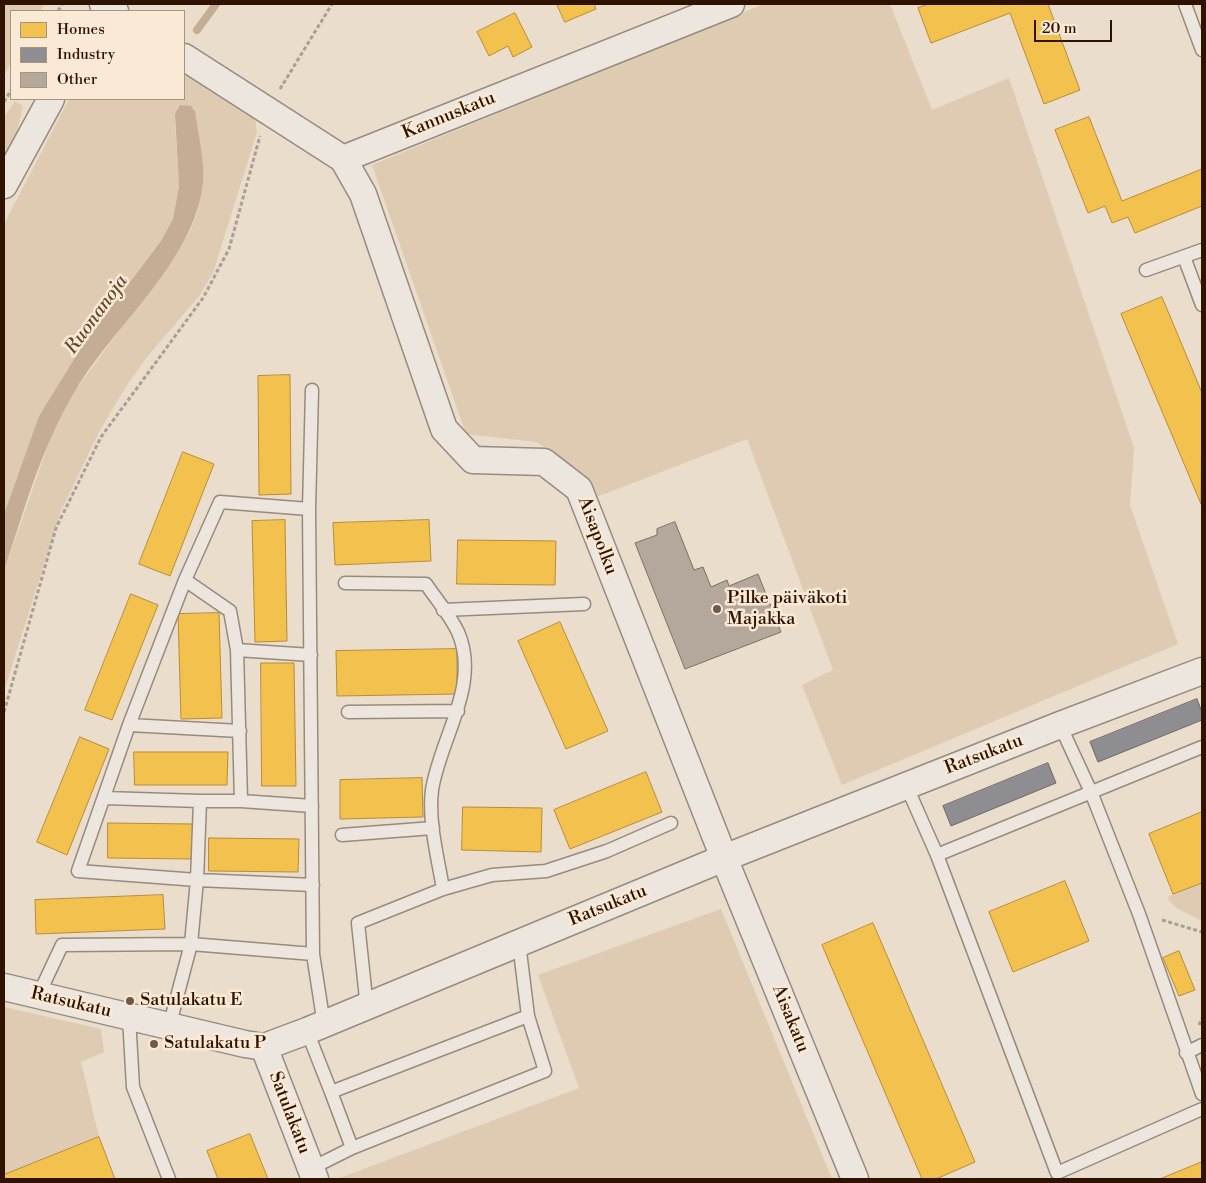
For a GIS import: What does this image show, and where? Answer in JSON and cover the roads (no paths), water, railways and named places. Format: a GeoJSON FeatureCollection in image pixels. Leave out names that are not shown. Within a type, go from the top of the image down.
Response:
{"type":"FeatureCollection","features":[{"type":"Feature","properties":{"kind":"street","name":"Kannuskatu"},"geometry":{"type":"LineString","coordinates":[[342,159],[731,4]]}},
{"type":"Feature","properties":{"kind":"street"},"geometry":{"type":"LineString","coordinates":[[185,58],[342,159]]}},
{"type":"Feature","properties":{"kind":"street"},"geometry":{"type":"LineString","coordinates":[[4,185],[50,100]]}},
{"type":"Feature","properties":{"kind":"street","name":"Aisapolku"},"geometry":{"type":"LineString","coordinates":[[342,159],[364,194],[444,429],[473,460],[544,462],[579,489],[724,858]]}},
{"type":"Feature","properties":{"kind":"street","name":"Ratsukatu"},"geometry":{"type":"LineString","coordinates":[[4,987],[169,1027],[264,1047],[367,1008],[724,858],[906,785],[1202,671]]}},
{"type":"Feature","properties":{"kind":"street","name":"Aisakatu"},"geometry":{"type":"LineString","coordinates":[[724,858],[855,1179]]}},
{"type":"Feature","properties":{"kind":"street","name":"Satulakatu"},"geometry":{"type":"LineString","coordinates":[[264,1047],[312,1174]]}},
{"type":"Feature","properties":{"kind":"lane"},"geometry":{"type":"LineString","coordinates":[[1185,4],[1202,50]]}},
{"type":"Feature","properties":{"kind":"lane"},"geometry":{"type":"LineString","coordinates":[[1146,270],[1202,250]]}},
{"type":"Feature","properties":{"kind":"lane"},"geometry":{"type":"LineString","coordinates":[[1184,257],[1202,305]]}},
{"type":"Feature","properties":{"kind":"lane"},"geometry":{"type":"LineString","coordinates":[[312,390],[310,509],[313,954],[316,1028],[331,1092],[352,1148]]}},
{"type":"Feature","properties":{"kind":"lane"},"geometry":{"type":"LineString","coordinates":[[310,509],[220,502],[185,580],[129,726],[78,871],[197,880],[313,884]]}},
{"type":"Feature","properties":{"kind":"lane"},"geometry":{"type":"LineString","coordinates":[[185,580],[230,611],[237,650],[241,801]]}},
{"type":"Feature","properties":{"kind":"lane"},"geometry":{"type":"LineString","coordinates":[[345,583],[426,584],[458,632],[466,667],[458,711],[444,746],[432,792],[433,828],[443,889]]}},
{"type":"Feature","properties":{"kind":"lane"},"geometry":{"type":"LineString","coordinates":[[443,610],[584,604]]}},
{"type":"Feature","properties":{"kind":"lane"},"geometry":{"type":"LineString","coordinates":[[237,650],[311,656]]}},
{"type":"Feature","properties":{"kind":"lane"},"geometry":{"type":"LineString","coordinates":[[348,712],[458,711]]}},
{"type":"Feature","properties":{"kind":"lane"},"geometry":{"type":"LineString","coordinates":[[1060,725],[1091,792],[1139,914],[1186,1053],[1202,1094]]}},
{"type":"Feature","properties":{"kind":"lane"},"geometry":{"type":"LineString","coordinates":[[129,726],[240,731]]}},
{"type":"Feature","properties":{"kind":"lane"},"geometry":{"type":"LineString","coordinates":[[936,855],[1202,747]]}},
{"type":"Feature","properties":{"kind":"lane"},"geometry":{"type":"LineString","coordinates":[[906,785],[936,855],[1053,1176],[1202,1109]]}},
{"type":"Feature","properties":{"kind":"lane"},"geometry":{"type":"LineString","coordinates":[[104,798],[241,801],[312,806]]}},
{"type":"Feature","properties":{"kind":"lane"},"geometry":{"type":"LineString","coordinates":[[169,1027],[191,944],[197,880],[200,801]]}},
{"type":"Feature","properties":{"kind":"lane"},"geometry":{"type":"LineString","coordinates":[[367,1008],[358,923],[443,889],[492,875],[546,871],[607,851],[671,823]]}},
{"type":"Feature","properties":{"kind":"lane"},"geometry":{"type":"LineString","coordinates":[[342,835],[433,828]]}},
{"type":"Feature","properties":{"kind":"lane"},"geometry":{"type":"LineString","coordinates":[[312,1174],[352,1148],[545,1070],[528,1016],[519,943]]}},
{"type":"Feature","properties":{"kind":"lane"},"geometry":{"type":"LineString","coordinates":[[38,996],[62,945],[191,944],[313,954]]}},
{"type":"Feature","properties":{"kind":"lane"},"geometry":{"type":"LineString","coordinates":[[331,1092],[528,1016]]}},
{"type":"Feature","properties":{"kind":"lane"},"geometry":{"type":"LineString","coordinates":[[129,1017],[133,1087],[169,1179]]}},
{"type":"Feature","properties":{"kind":"lane"},"geometry":{"type":"LineString","coordinates":[[1186,1053],[1202,1045]]}},
{"type":"Feature","properties":{"kind":"waterway","name":"Ruonanoja"},"geometry":{"type":"LineString","coordinates":[[197,30],[216,4]]}},
{"type":"Feature","properties":{"kind":"place","name":"Pilke päiväkoti Majakka"},"geometry":{"type":"Point","coordinates":[717,609]}},
{"type":"Feature","properties":{"kind":"place","name":"Satulakatu E"},"geometry":{"type":"Point","coordinates":[130,1001]}},
{"type":"Feature","properties":{"kind":"place","name":"Satulakatu P"},"geometry":{"type":"Point","coordinates":[154,1044]}}]}
